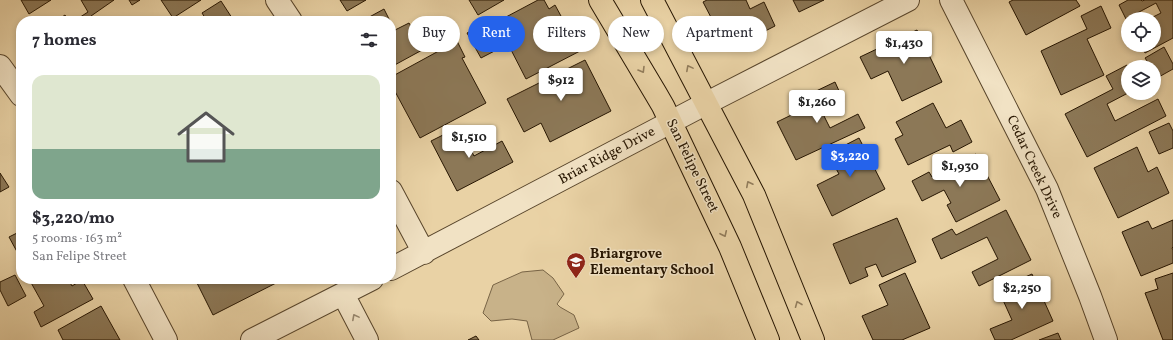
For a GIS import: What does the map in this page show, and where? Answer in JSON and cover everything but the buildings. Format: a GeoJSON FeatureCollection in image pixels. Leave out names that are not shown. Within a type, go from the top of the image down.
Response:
{"type":"FeatureCollection","features":[{"type":"Feature","properties":{"kind":"main road","name":"San Felipe Street"},"geometry":{"type":"LineString","coordinates":[[600,0],[656,94],[671,123],[730,247],[768,340]]}},
{"type":"Feature","properties":{"kind":"main road"},"geometry":{"type":"LineString","coordinates":[[652,0],[754,195],[813,340]]}},
{"type":"Feature","properties":{"kind":"street"},"geometry":{"type":"LineString","coordinates":[[277,0],[288,16]]}},
{"type":"Feature","properties":{"kind":"street","name":"Briar Ridge Drive"},"geometry":{"type":"LineString","coordinates":[[396,266],[908,0]]}},
{"type":"Feature","properties":{"kind":"street","name":"Cedar Creek Drive"},"geometry":{"type":"LineString","coordinates":[[951,0],[1047,189],[1106,340]]}},
{"type":"Feature","properties":{"kind":"street"},"geometry":{"type":"LineString","coordinates":[[0,66],[16,88]]}},
{"type":"Feature","properties":{"kind":"street"},"geometry":{"type":"LineString","coordinates":[[396,200],[424,252]]}},
{"type":"Feature","properties":{"kind":"street"},"geometry":{"type":"LineString","coordinates":[[137,284],[166,340]]}},
{"type":"Feature","properties":{"kind":"street"},"geometry":{"type":"LineString","coordinates":[[252,340],[362,284]]}},
{"type":"Feature","properties":{"kind":"street"},"geometry":{"type":"LineString","coordinates":[[343,294],[367,340]]}},
{"type":"Feature","properties":{"kind":"shaded area"},"geometry":{"type":"Polygon","coordinates":[[[543,270],[553,278],[564,294],[557,304],[574,315],[579,328],[553,340],[532,340],[527,321],[512,319],[491,321],[483,313],[493,285],[522,272],[543,270]]]}},
{"type":"Feature","properties":{"kind":"place","name":"Briargrove Elementary School"},"geometry":{"type":"Point","coordinates":[576,279]}}]}
